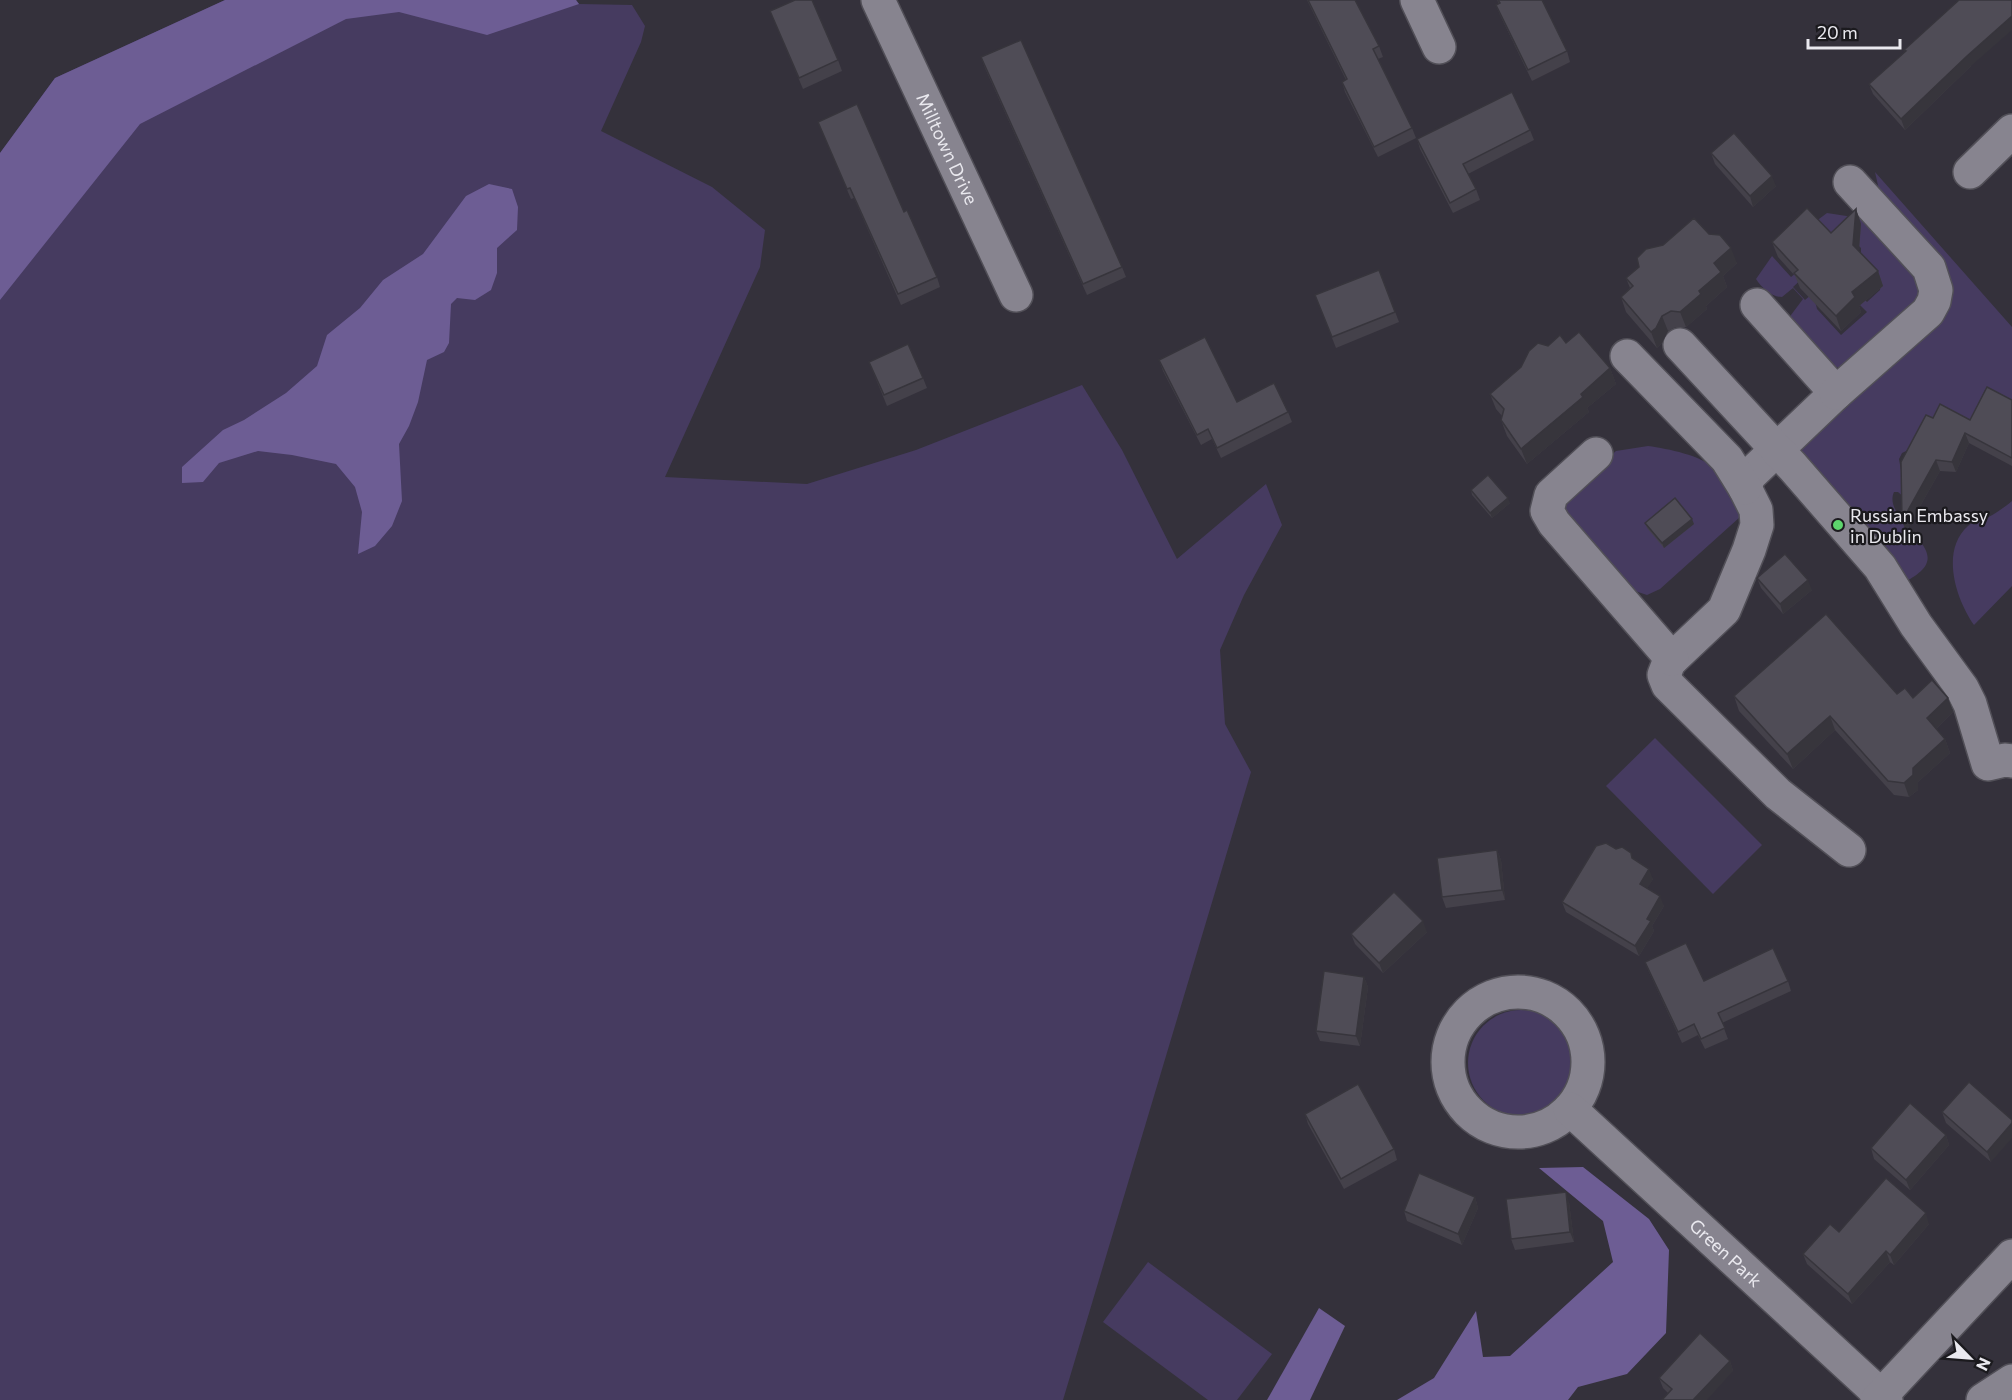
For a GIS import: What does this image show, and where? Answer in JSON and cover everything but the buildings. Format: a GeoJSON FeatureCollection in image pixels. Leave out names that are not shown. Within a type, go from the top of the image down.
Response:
{"type":"FeatureCollection","features":[{"type":"Feature","properties":{"kind":"street","name":"Milltown Drive"},"geometry":{"type":"LineString","coordinates":[[878,0],[1016,295]]}},
{"type":"Feature","properties":{"kind":"street"},"geometry":{"type":"LineString","coordinates":[[1417,0],[1439,47]]}},
{"type":"Feature","properties":{"kind":"street"},"geometry":{"type":"LineString","coordinates":[[1970,172],[2012,131]]}},
{"type":"Feature","properties":{"kind":"street"},"geometry":{"type":"LineString","coordinates":[[1745,488],[1749,476],[1836,393],[1928,312],[1934,301],[1936,290],[1929,268],[1850,182]]}},
{"type":"Feature","properties":{"kind":"street"},"geometry":{"type":"LineString","coordinates":[[1757,305],[1836,393]]}},
{"type":"Feature","properties":{"kind":"street"},"geometry":{"type":"LineString","coordinates":[[1680,345],[1880,567],[1916,625],[1962,688],[1970,704],[1988,764],[2005,760],[2012,761]]}},
{"type":"Feature","properties":{"kind":"street"},"geometry":{"type":"LineString","coordinates":[[1627,356],[1727,459],[1756,510],[1757,525],[1724,610],[1669,662],[1664,675],[1668,685],[1778,794],[1850,850]]}},
{"type":"Feature","properties":{"kind":"street"},"geometry":{"type":"LineString","coordinates":[[1596,454],[1551,495],[1547,511],[1554,523],[1672,659]]}},
{"type":"Feature","properties":{"kind":"street"},"geometry":{"type":"LineString","coordinates":[[1521,991],[1544,996],[1564,1007],[1578,1024],[1587,1046],[1589,1069],[1583,1091],[1570,1109],[1551,1124],[1529,1132],[1505,1132],[1483,1123],[1464,1108],[1452,1088],[1448,1064],[1451,1040],[1462,1019],[1478,1003],[1499,994],[1521,991]]}},
{"type":"Feature","properties":{"kind":"street","name":"Green Park"},"geometry":{"type":"LineString","coordinates":[[1570,1109],[1881,1399]]}},
{"type":"Feature","properties":{"kind":"street"},"geometry":{"type":"LineString","coordinates":[[1881,1399],[2012,1256]]}},
{"type":"Feature","properties":{"kind":"street"},"geometry":{"type":"LineString","coordinates":[[1983,1400],[2012,1381]]}},
{"type":"Feature","properties":{"kind":"shaded area"},"geometry":{"type":"Polygon","coordinates":[[[225,0],[576,0],[579,4],[632,5],[645,26],[641,42],[601,131],[712,187],[765,230],[760,267],[665,477],[807,484],[916,450],[1082,385],[1122,450],[1177,559],[1266,484],[1282,525],[1244,595],[1220,650],[1225,724],[1251,772],[1063,1400],[0,1400],[0,153],[55,78],[225,0]]]}},
{"type":"Feature","properties":{"kind":"shaded area"},"geometry":{"type":"Polygon","coordinates":[[[225,0],[576,0],[579,4],[487,35],[399,12],[346,19],[140,124],[0,300],[0,153],[55,78],[225,0]]]}},
{"type":"Feature","properties":{"kind":"shaded area"},"geometry":{"type":"Polygon","coordinates":[[[1875,172],[2012,327],[2012,402],[1985,390],[1970,421],[1902,453],[1899,459],[1906,499],[1898,492],[1894,492],[1893,501],[1901,519],[1923,546],[1927,554],[1927,562],[1915,576],[1899,586],[1801,456],[1801,449],[1938,313],[1879,190],[1875,172]]]}},
{"type":"Feature","properties":{"kind":"shaded area"},"geometry":{"type":"Polygon","coordinates":[[[489,184],[512,189],[518,207],[517,230],[497,248],[497,273],[491,290],[475,300],[457,298],[451,304],[449,343],[444,352],[427,360],[418,402],[399,444],[402,501],[392,526],[375,546],[358,554],[362,512],[355,487],[336,464],[258,451],[219,463],[203,482],[182,483],[182,467],[223,430],[244,420],[286,393],[317,366],[327,335],[360,308],[383,280],[423,254],[466,196],[489,184]]]}},
{"type":"Feature","properties":{"kind":"shaded area"},"geometry":{"type":"Polygon","coordinates":[[[1863,212],[1913,271],[1922,299],[1845,367],[1839,368],[1832,365],[1791,319],[1791,315],[1803,299],[1793,288],[1782,297],[1778,297],[1767,291],[1756,279],[1772,256],[1791,277],[1801,269],[1806,275],[1793,287],[1805,300],[1813,293],[1817,309],[1841,335],[1867,312],[1860,305],[1880,290],[1881,280],[1861,258],[1861,248],[1848,235],[1831,240],[1815,222],[1827,213],[1853,217],[1863,212]]]}},
{"type":"Feature","properties":{"kind":"shaded area"},"geometry":{"type":"Polygon","coordinates":[[[1648,446],[1684,453],[1702,460],[1716,469],[1742,498],[1740,517],[1660,589],[1647,595],[1632,590],[1562,511],[1569,493],[1616,451],[1648,446]]]}},
{"type":"Feature","properties":{"kind":"shaded area"},"geometry":{"type":"Polygon","coordinates":[[[2012,501],[2012,586],[1974,625],[1957,589],[1953,561],[1955,548],[1959,536],[1970,525],[1985,519],[2012,501]]]}},
{"type":"Feature","properties":{"kind":"shaded area"},"geometry":{"type":"Polygon","coordinates":[[[1655,738],[1762,845],[1713,894],[1606,786],[1655,738]]]}},
{"type":"Feature","properties":{"kind":"shaded area"},"geometry":{"type":"Polygon","coordinates":[[[1521,1010],[1541,1014],[1559,1025],[1570,1043],[1574,1063],[1570,1083],[1559,1101],[1541,1112],[1521,1116],[1501,1112],[1483,1101],[1472,1083],[1468,1063],[1472,1043],[1483,1025],[1501,1014],[1521,1010]]]}},
{"type":"Feature","properties":{"kind":"shaded area"},"geometry":{"type":"Polygon","coordinates":[[[1583,1167],[1649,1219],[1669,1250],[1666,1333],[1627,1374],[1578,1387],[1568,1400],[1397,1400],[1434,1378],[1476,1311],[1483,1357],[1510,1356],[1613,1262],[1603,1221],[1539,1168],[1583,1167]]]}},
{"type":"Feature","properties":{"kind":"shaded area"},"geometry":{"type":"Polygon","coordinates":[[[1148,1262],[1272,1354],[1237,1400],[1208,1400],[1103,1322],[1148,1262]]]}},
{"type":"Feature","properties":{"kind":"shaded area"},"geometry":{"type":"Polygon","coordinates":[[[1319,1308],[1345,1326],[1310,1400],[1267,1400],[1319,1308]]]}},
{"type":"Feature","properties":{"kind":"place","name":"Russian Embassy in Dublin"},"geometry":{"type":"Point","coordinates":[1838,525]}}]}
